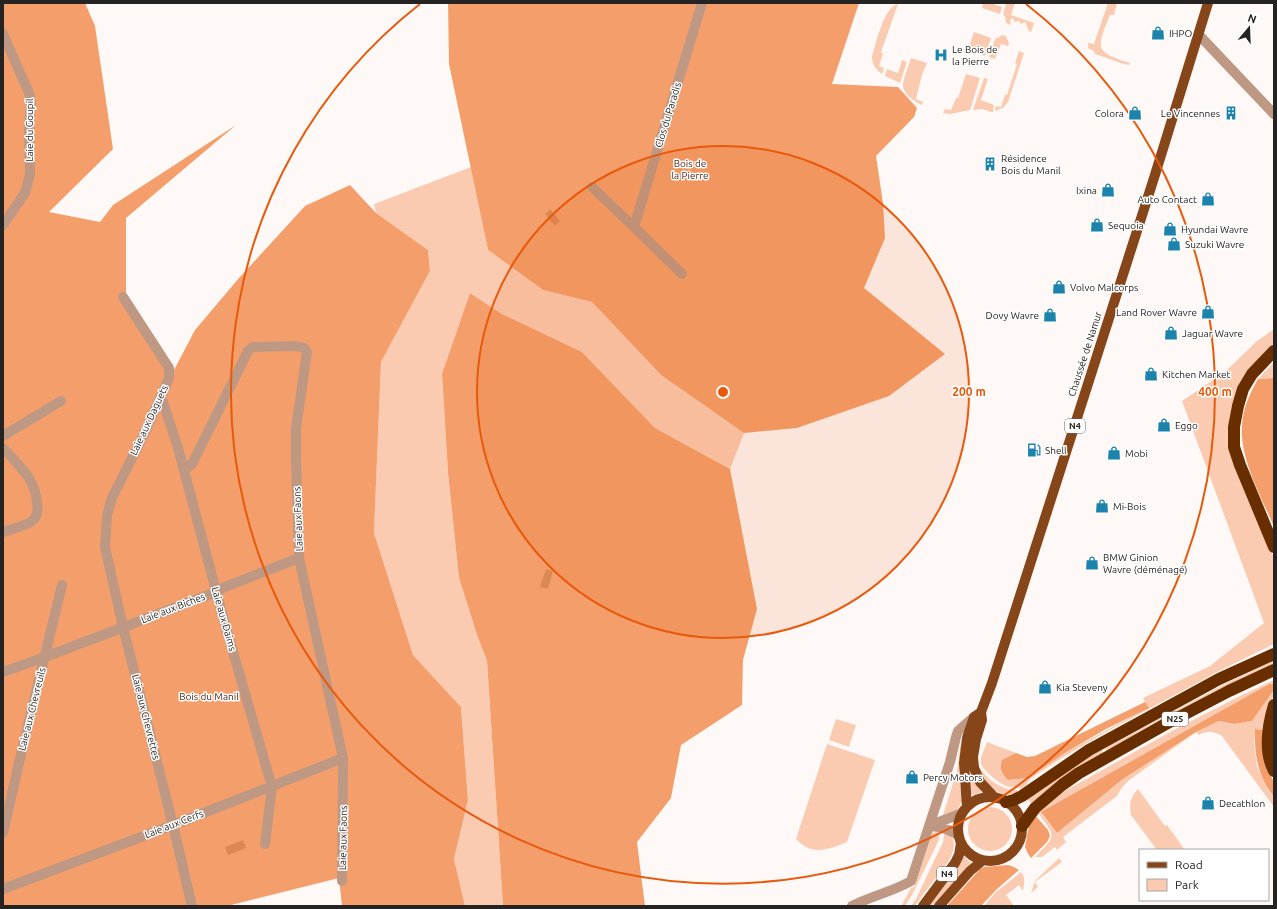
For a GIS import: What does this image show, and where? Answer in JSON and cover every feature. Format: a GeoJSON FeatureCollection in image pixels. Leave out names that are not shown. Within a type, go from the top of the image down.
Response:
{"type":"FeatureCollection","features":[{"type":"Feature","properties":{"kind":"highway"},"geometry":{"type":"LineString","coordinates":[[1274,351],[1252,374],[1243,389],[1234,427],[1234,447],[1274,547]]}},
{"type":"Feature","properties":{"kind":"highway","name":"N25"},"geometry":{"type":"LineString","coordinates":[[1001,800],[1014,800],[1022,796],[1089,750],[1219,679],[1274,654]]}},
{"type":"Feature","properties":{"kind":"highway","name":"N25"},"geometry":{"type":"LineString","coordinates":[[1022,826],[1035,808],[1079,773],[1164,725],[1229,691],[1274,670]]}},
{"type":"Feature","properties":{"kind":"highway"},"geometry":{"type":"LineString","coordinates":[[1274,705],[1269,721],[1268,744],[1272,768],[1274,771]]}},
{"type":"Feature","properties":{"kind":"main road","name":"Chaussée de Namur"},"geometry":{"type":"LineString","coordinates":[[923,906],[955,863],[960,840],[958,828],[959,820],[965,810],[964,763],[967,738],[992,683],[1055,490],[1208,3]]}},
{"type":"Feature","properties":{"kind":"main road","name":"Chaussée de Namur"},"geometry":{"type":"LineString","coordinates":[[977,714],[982,720],[974,749],[974,768],[980,782],[1001,800],[1013,807],[1019,815],[1022,826]]}},
{"type":"Feature","properties":{"kind":"main road"},"geometry":{"type":"LineString","coordinates":[[965,810],[975,801],[984,798],[1001,800]]}},
{"type":"Feature","properties":{"kind":"main road"},"geometry":{"type":"LineString","coordinates":[[960,840],[966,851],[973,856],[982,861],[995,861],[1012,853],[1020,841],[1022,826]]}},
{"type":"Feature","properties":{"kind":"main road","name":"N4"},"geometry":{"type":"LineString","coordinates":[[939,906],[970,871],[982,861]]}},
{"type":"Feature","properties":{"kind":"street","name":"Clos du Paradis"},"geometry":{"type":"LineString","coordinates":[[634,227],[702,3]]}},
{"type":"Feature","properties":{"kind":"street","name":"Laie du Goupil"},"geometry":{"type":"LineString","coordinates":[[3,34],[29,93],[31,102],[29,129],[30,174],[25,192],[3,225]]}},
{"type":"Feature","properties":{"kind":"street"},"geometry":{"type":"LineString","coordinates":[[1199,35],[1274,114]]}},
{"type":"Feature","properties":{"kind":"street"},"geometry":{"type":"LineString","coordinates":[[592,187],[682,274]]}},
{"type":"Feature","properties":{"kind":"street","name":"Laie aux Daguets"},"geometry":{"type":"LineString","coordinates":[[106,528],[112,498],[146,430],[169,378],[170,368],[123,297]]}},
{"type":"Feature","properties":{"kind":"street","name":"Laie aux Faons"},"geometry":{"type":"LineString","coordinates":[[184,470],[192,464],[248,351],[253,347],[296,346],[304,348],[306,352],[296,428],[299,558],[343,758],[342,881]]}},
{"type":"Feature","properties":{"kind":"street","name":"Laie aux Daims"},"geometry":{"type":"LineString","coordinates":[[160,396],[164,402],[184,470],[216,592],[272,787],[265,844]]}},
{"type":"Feature","properties":{"kind":"street"},"geometry":{"type":"LineString","coordinates":[[3,436],[61,401]]}},
{"type":"Feature","properties":{"kind":"street"},"geometry":{"type":"LineString","coordinates":[[3,448],[30,478],[37,497],[38,508],[36,516],[32,522],[3,532]]}},
{"type":"Feature","properties":{"kind":"street","name":"Laie aux Chevrettes"},"geometry":{"type":"LineString","coordinates":[[106,528],[106,557],[192,906]]}},
{"type":"Feature","properties":{"kind":"street","name":"Laie aux Biches"},"geometry":{"type":"LineString","coordinates":[[3,672],[216,592],[224,587],[299,558]]}},
{"type":"Feature","properties":{"kind":"street","name":"Laie aux Chevreuils"},"geometry":{"type":"LineString","coordinates":[[3,832],[62,585]]}},
{"type":"Feature","properties":{"kind":"street"},"geometry":{"type":"LineString","coordinates":[[852,906],[898,888],[911,881],[950,762],[958,731],[977,714]]}},
{"type":"Feature","properties":{"kind":"street","name":"Laie aux Cerfs"},"geometry":{"type":"LineString","coordinates":[[3,888],[173,825],[343,758]]}},
{"type":"Feature","properties":{"kind":"street"},"geometry":{"type":"LineString","coordinates":[[929,826],[965,810]]}},
{"type":"Feature","properties":{"kind":"street"},"geometry":{"type":"LineString","coordinates":[[929,826],[941,827],[952,831],[960,840]]}},
{"type":"Feature","properties":{"kind":"green space","name":"Bois du Manil"},"geometry":{"type":"Polygon","coordinates":[[[3,3],[85,3],[95,26],[113,149],[49,212],[100,222],[113,205],[236,125],[126,218],[126,294],[174,370],[195,330],[239,278],[305,206],[350,185],[376,213],[428,250],[430,271],[381,362],[374,533],[413,655],[461,707],[468,800],[454,859],[465,906],[342,906],[339,878],[227,906],[3,906],[3,3]]]}},
{"type":"Feature","properties":{"kind":"green space","name":"Bois de la Pierre"},"geometry":{"type":"Polygon","coordinates":[[[448,3],[859,3],[832,84],[898,87],[917,108],[914,117],[876,156],[883,203],[885,238],[864,288],[945,354],[889,396],[797,428],[744,433],[661,375],[592,302],[543,290],[488,250],[449,64],[448,3]]]}},
{"type":"Feature","properties":{"kind":"green space"},"geometry":{"type":"Polygon","coordinates":[[[983,3],[990,3],[1002,7],[1000,14],[982,8],[983,3]]]}},
{"type":"Feature","properties":{"kind":"green space"},"geometry":{"type":"Polygon","coordinates":[[[1006,3],[1015,3],[1011,15],[1034,23],[1031,32],[1029,31],[1025,22],[1021,24],[1019,21],[1015,22],[1013,18],[1010,20],[1011,25],[1006,23],[1005,16],[1003,15],[1006,3]]]}},
{"type":"Feature","properties":{"kind":"green space"},"geometry":{"type":"Polygon","coordinates":[[[1108,3],[1117,3],[1114,15],[1110,15],[1102,34],[1101,47],[1109,55],[1130,63],[1129,65],[1095,54],[1094,51],[1088,48],[1088,43],[1094,44],[1108,3]]]}},
{"type":"Feature","properties":{"kind":"green space"},"geometry":{"type":"Polygon","coordinates":[[[898,4],[881,52],[883,54],[879,66],[884,68],[882,74],[874,66],[872,56],[885,18],[893,6],[898,4]]]}},
{"type":"Feature","properties":{"kind":"green space"},"geometry":{"type":"Polygon","coordinates":[[[974,32],[991,38],[985,56],[980,54],[981,50],[977,49],[975,53],[968,50],[974,32]]]}},
{"type":"Feature","properties":{"kind":"green space"},"geometry":{"type":"Polygon","coordinates":[[[1002,35],[1006,36],[1009,43],[1008,46],[1001,44],[995,59],[989,57],[995,39],[1002,35]]]}},
{"type":"Feature","properties":{"kind":"green space"},"geometry":{"type":"Polygon","coordinates":[[[1019,51],[1024,53],[1008,102],[1003,108],[995,111],[996,106],[1001,107],[1005,95],[1007,95],[1017,64],[1015,63],[1019,51]]]}},
{"type":"Feature","properties":{"kind":"green space"},"geometry":{"type":"Polygon","coordinates":[[[911,58],[927,63],[922,75],[916,99],[923,102],[922,105],[916,102],[905,92],[903,85],[911,58]]]}},
{"type":"Feature","properties":{"kind":"green space"},"geometry":{"type":"Polygon","coordinates":[[[902,60],[907,62],[900,83],[885,76],[887,69],[898,73],[902,60]]]}},
{"type":"Feature","properties":{"kind":"green space"},"geometry":{"type":"Polygon","coordinates":[[[966,74],[980,78],[970,110],[950,114],[943,113],[945,109],[951,110],[956,98],[958,98],[966,74]]]}},
{"type":"Feature","properties":{"kind":"green space"},"geometry":{"type":"Polygon","coordinates":[[[984,78],[988,79],[981,100],[994,105],[993,112],[982,109],[973,110],[984,78]]]}},
{"type":"Feature","properties":{"kind":"green space"},"geometry":{"type":"Polygon","coordinates":[[[471,167],[488,250],[543,290],[592,302],[661,375],[744,433],[730,469],[655,428],[582,352],[502,314],[470,293],[442,375],[448,473],[459,578],[487,661],[503,906],[465,906],[454,859],[468,800],[461,707],[413,655],[374,533],[381,362],[430,271],[428,250],[376,213],[374,204],[471,167]]]}},
{"type":"Feature","properties":{"kind":"green space"},"geometry":{"type":"Polygon","coordinates":[[[470,293],[502,314],[582,352],[655,428],[730,469],[757,609],[743,660],[742,705],[681,745],[671,798],[637,842],[645,906],[503,906],[487,661],[459,578],[448,473],[442,374],[470,293]]]}},
{"type":"Feature","properties":{"kind":"green space"},"geometry":{"type":"Polygon","coordinates":[[[1274,329],[1274,347],[1246,375],[1232,457],[1239,478],[1274,558],[1274,644],[1219,671],[1097,737],[1030,779],[1021,789],[1008,787],[991,776],[982,766],[981,758],[987,742],[1016,753],[1002,761],[1001,764],[1004,776],[1008,780],[1028,778],[1068,751],[1148,708],[1143,698],[1210,666],[1264,623],[1182,401],[1225,372],[1257,341],[1274,329]]]}},
{"type":"Feature","properties":{"kind":"green space"},"geometry":{"type":"Polygon","coordinates":[[[1274,362],[1274,378],[1258,379],[1274,362]]]}},
{"type":"Feature","properties":{"kind":"green space"},"geometry":{"type":"Polygon","coordinates":[[[1274,378],[1274,527],[1252,477],[1244,450],[1242,425],[1247,401],[1258,379],[1274,378]]]}},
{"type":"Feature","properties":{"kind":"green space"},"geometry":{"type":"Polygon","coordinates":[[[1274,661],[1274,664],[1105,751],[1106,748],[1225,684],[1274,661]]]}},
{"type":"Feature","properties":{"kind":"green space"},"geometry":{"type":"Polygon","coordinates":[[[1274,680],[1274,684],[1269,684],[1041,813],[1057,833],[1123,779],[1196,732],[1128,781],[1117,796],[1063,837],[1066,842],[1057,850],[1055,847],[1042,857],[1035,857],[1052,836],[1048,827],[1038,813],[1052,799],[1170,732],[1274,680]]]}},
{"type":"Feature","properties":{"kind":"green space"},"geometry":{"type":"Polygon","coordinates":[[[1269,684],[1274,684],[1274,690],[1252,721],[1234,724],[1219,721],[1196,732],[1123,779],[1057,833],[1041,812],[1269,684]]]}},
{"type":"Feature","properties":{"kind":"green space"},"geometry":{"type":"Polygon","coordinates":[[[1274,690],[1267,713],[1264,730],[1255,729],[1254,744],[1257,766],[1268,790],[1274,797],[1274,807],[1222,736],[1211,732],[1205,732],[1199,735],[1196,732],[1219,721],[1234,724],[1252,721],[1274,690]]]}},
{"type":"Feature","properties":{"kind":"green space"},"geometry":{"type":"Polygon","coordinates":[[[1145,702],[1149,708],[1106,729],[1068,751],[1028,778],[1008,780],[1001,769],[1002,760],[1016,753],[1027,757],[1035,756],[1145,702]]]}},
{"type":"Feature","properties":{"kind":"green space"},"geometry":{"type":"Polygon","coordinates":[[[836,719],[856,725],[849,747],[829,740],[836,719]]]}},
{"type":"Feature","properties":{"kind":"green space"},"geometry":{"type":"Polygon","coordinates":[[[1255,729],[1264,730],[1267,769],[1274,782],[1274,797],[1264,781],[1258,765],[1255,747],[1255,729]]]}},
{"type":"Feature","properties":{"kind":"green space"},"geometry":{"type":"Polygon","coordinates":[[[962,740],[959,773],[962,801],[958,809],[943,815],[957,771],[962,740]]]}},
{"type":"Feature","properties":{"kind":"green space"},"geometry":{"type":"Polygon","coordinates":[[[827,744],[875,760],[847,842],[832,848],[816,850],[806,847],[796,839],[827,744]]]}},
{"type":"Feature","properties":{"kind":"green space"},"geometry":{"type":"Polygon","coordinates":[[[968,750],[981,789],[980,793],[973,795],[970,793],[968,750]]]}},
{"type":"Feature","properties":{"kind":"green space"},"geometry":{"type":"Polygon","coordinates":[[[1097,750],[1102,750],[1103,753],[1032,805],[1027,798],[1097,750]]]}},
{"type":"Feature","properties":{"kind":"green space"},"geometry":{"type":"Polygon","coordinates":[[[977,763],[984,774],[994,782],[1005,788],[1017,790],[1018,792],[1013,794],[1004,794],[991,788],[983,779],[977,763]]]}},
{"type":"Feature","properties":{"kind":"green space"},"geometry":{"type":"Polygon","coordinates":[[[1138,789],[1165,826],[1167,825],[1184,849],[1156,849],[1131,815],[1130,808],[1133,795],[1138,789]]]}},
{"type":"Feature","properties":{"kind":"green space"},"geometry":{"type":"Polygon","coordinates":[[[990,807],[1002,811],[1008,817],[1012,829],[1008,841],[1002,847],[990,851],[978,847],[972,841],[968,829],[972,817],[978,811],[990,807]]]}},
{"type":"Feature","properties":{"kind":"green space"},"geometry":{"type":"Polygon","coordinates":[[[1034,814],[1048,830],[1050,836],[1047,842],[1031,858],[1025,847],[1029,825],[1034,814]]]}},
{"type":"Feature","properties":{"kind":"green space"},"geometry":{"type":"Polygon","coordinates":[[[939,830],[938,842],[912,895],[905,906],[901,906],[911,888],[914,887],[930,836],[932,833],[939,830]]]}},
{"type":"Feature","properties":{"kind":"green space"},"geometry":{"type":"Polygon","coordinates":[[[945,830],[951,836],[954,843],[950,857],[915,906],[911,906],[916,899],[943,842],[945,830]]]}},
{"type":"Feature","properties":{"kind":"green space"},"geometry":{"type":"Polygon","coordinates":[[[965,857],[971,863],[932,906],[929,906],[963,858],[965,857]]]}},
{"type":"Feature","properties":{"kind":"green space"},"geometry":{"type":"Polygon","coordinates":[[[1059,858],[1062,862],[1035,882],[1038,887],[1031,893],[1035,881],[1059,858]]]}},
{"type":"Feature","properties":{"kind":"green space"},"geometry":{"type":"Polygon","coordinates":[[[1008,865],[1019,870],[997,889],[981,906],[947,906],[980,869],[984,867],[1008,865]]]}},
{"type":"Feature","properties":{"kind":"green space"},"geometry":{"type":"Polygon","coordinates":[[[1021,872],[1024,879],[1023,891],[1019,885],[1006,895],[1014,906],[984,906],[995,893],[1021,872]]]}},
{"type":"Feature","properties":{"kind":"shaded area"},"geometry":{"type":"Polygon","coordinates":[[[550,209],[560,221],[555,226],[545,214],[550,209]]]}},
{"type":"Feature","properties":{"kind":"shaded area"},"geometry":{"type":"Polygon","coordinates":[[[546,569],[553,571],[548,589],[540,587],[546,569]]]}},
{"type":"Feature","properties":{"kind":"shaded area"},"geometry":{"type":"Polygon","coordinates":[[[243,840],[246,848],[228,855],[225,847],[243,840]]]}},
{"type":"Feature","properties":{"kind":"place","name":"IHPO"},"geometry":{"type":"Point","coordinates":[1158,33]}},
{"type":"Feature","properties":{"kind":"place","name":"Le Bois de la Pierre"},"geometry":{"type":"Point","coordinates":[941,55]}},
{"type":"Feature","properties":{"kind":"place","name":"Colora"},"geometry":{"type":"Point","coordinates":[1135,113]}},
{"type":"Feature","properties":{"kind":"place","name":"Le Vincennes"},"geometry":{"type":"Point","coordinates":[1231,113]}},
{"type":"Feature","properties":{"kind":"place","name":"Résidence Bois du Manil"},"geometry":{"type":"Point","coordinates":[990,164]}},
{"type":"Feature","properties":{"kind":"place","name":"Ixina"},"geometry":{"type":"Point","coordinates":[1108,190]}},
{"type":"Feature","properties":{"kind":"place","name":"Auto Contact"},"geometry":{"type":"Point","coordinates":[1208,199]}},
{"type":"Feature","properties":{"kind":"place","name":"Sequoia"},"geometry":{"type":"Point","coordinates":[1097,225]}},
{"type":"Feature","properties":{"kind":"place","name":"Hyundai Wavre"},"geometry":{"type":"Point","coordinates":[1170,229]}},
{"type":"Feature","properties":{"kind":"place","name":"Suzuki Wavre"},"geometry":{"type":"Point","coordinates":[1174,244]}},
{"type":"Feature","properties":{"kind":"place","name":"Volvo Malcorps"},"geometry":{"type":"Point","coordinates":[1059,287]}},
{"type":"Feature","properties":{"kind":"place","name":"Land Rover Wavre"},"geometry":{"type":"Point","coordinates":[1208,312]}},
{"type":"Feature","properties":{"kind":"place","name":"Dovy Wavre"},"geometry":{"type":"Point","coordinates":[1050,315]}},
{"type":"Feature","properties":{"kind":"place","name":"Jaguar Wavre"},"geometry":{"type":"Point","coordinates":[1171,333]}},
{"type":"Feature","properties":{"kind":"place","name":"Kitchen Market"},"geometry":{"type":"Point","coordinates":[1151,374]}},
{"type":"Feature","properties":{"kind":"place","name":"Eggo"},"geometry":{"type":"Point","coordinates":[1164,425]}},
{"type":"Feature","properties":{"kind":"place","name":"Shell"},"geometry":{"type":"Point","coordinates":[1034,450]}},
{"type":"Feature","properties":{"kind":"place","name":"Mobi"},"geometry":{"type":"Point","coordinates":[1114,453]}},
{"type":"Feature","properties":{"kind":"place","name":"Mi-Bois"},"geometry":{"type":"Point","coordinates":[1102,506]}},
{"type":"Feature","properties":{"kind":"place","name":"BMW Ginion Wavre (déménagé)"},"geometry":{"type":"Point","coordinates":[1092,563]}},
{"type":"Feature","properties":{"kind":"place","name":"Kia Steveny"},"geometry":{"type":"Point","coordinates":[1045,687]}},
{"type":"Feature","properties":{"kind":"place","name":"Percy Motors"},"geometry":{"type":"Point","coordinates":[912,777]}},
{"type":"Feature","properties":{"kind":"place","name":"Decathlon"},"geometry":{"type":"Point","coordinates":[1208,803]}}]}
